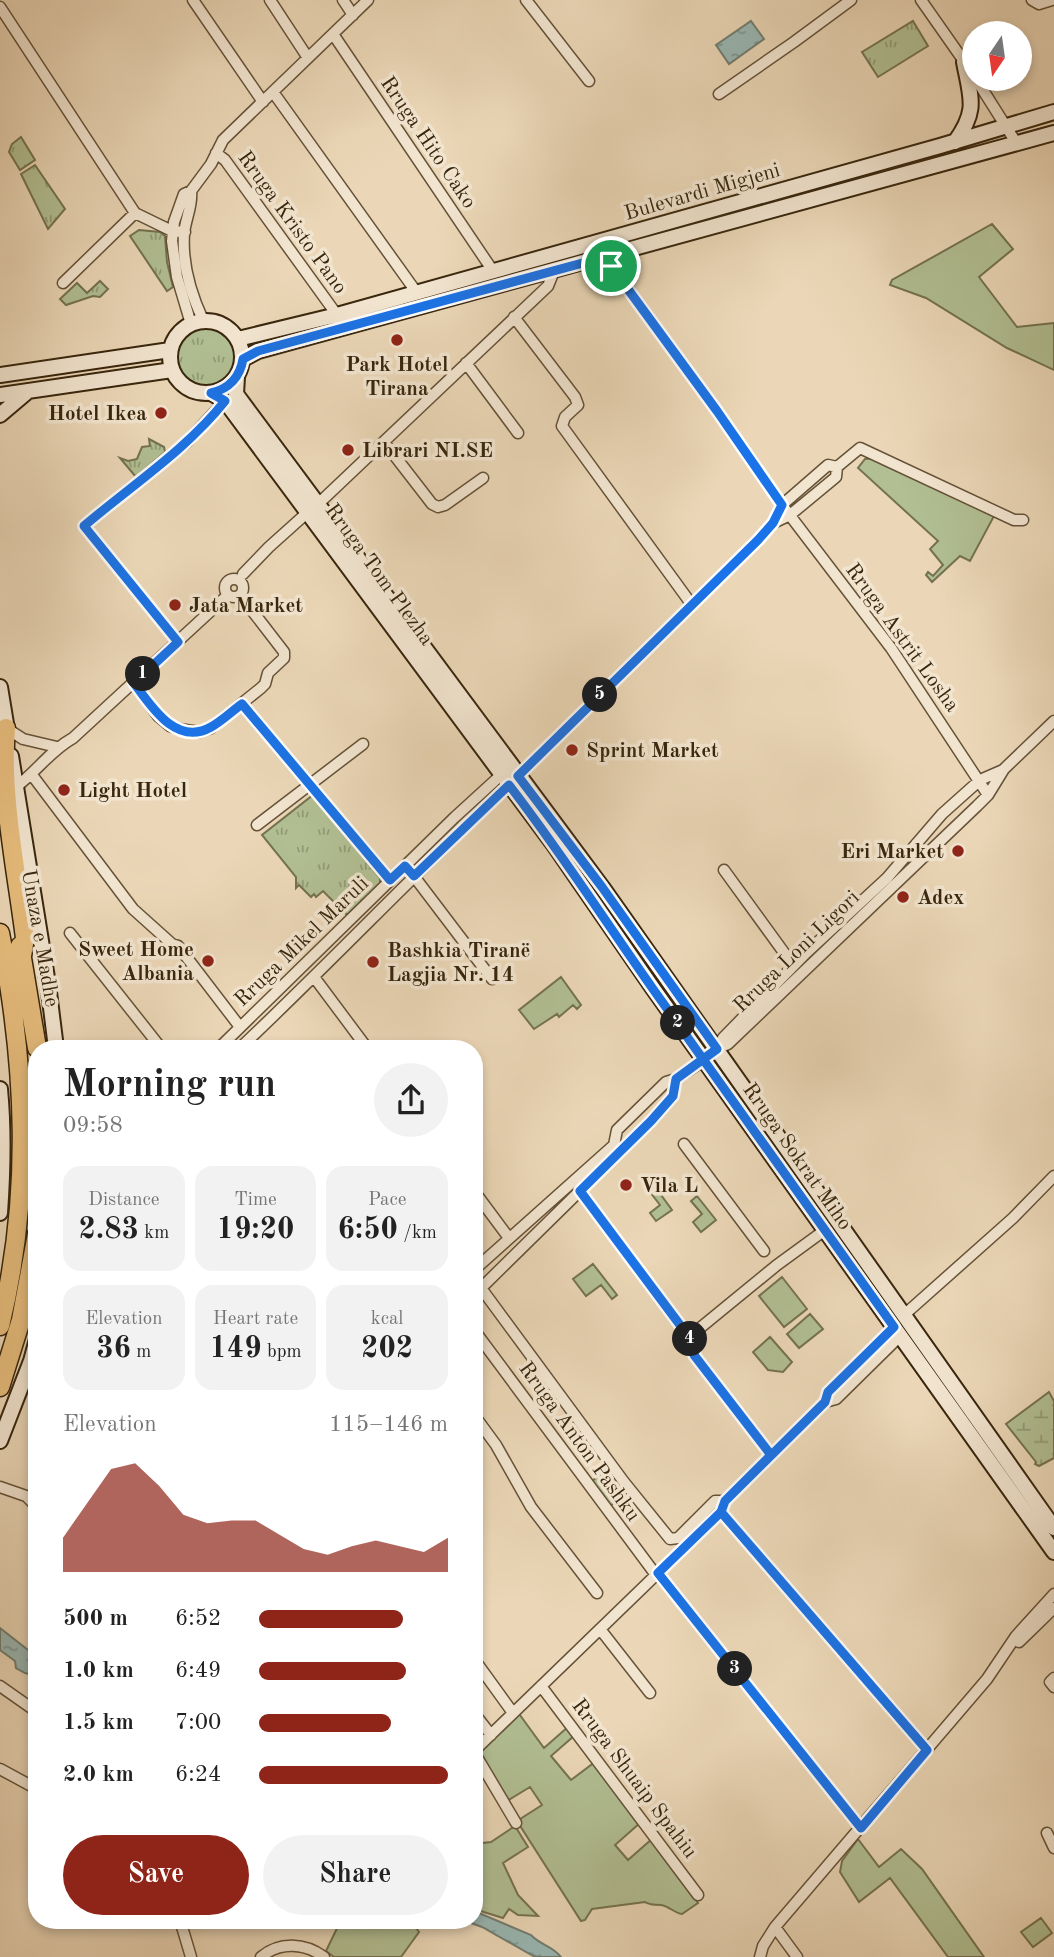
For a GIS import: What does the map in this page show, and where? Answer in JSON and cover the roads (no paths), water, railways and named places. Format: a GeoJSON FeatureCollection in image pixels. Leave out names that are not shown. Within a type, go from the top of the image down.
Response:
{"type":"FeatureCollection","features":[{"type":"Feature","properties":{"kind":"highway"},"geometry":{"type":"LineString","coordinates":[[6,728],[9,814],[25,938],[9,956]]}},
{"type":"Feature","properties":{"kind":"highway","name":"Unaza e Madhe"},"geometry":{"type":"LineString","coordinates":[[0,836],[20,1082],[23,1175],[20,1221],[11,1281],[0,1326]]}},
{"type":"Feature","properties":{"kind":"highway","name":"Unaza e Madhe"},"geometry":{"type":"LineString","coordinates":[[0,933],[35,1040]]}},
{"type":"Feature","properties":{"kind":"highway"},"geometry":{"type":"LineString","coordinates":[[0,1387],[21,1320],[28,1282]]}},
{"type":"Feature","properties":{"kind":"main road"},"geometry":{"type":"LineString","coordinates":[[955,142],[966,127],[972,106],[969,91]]}},
{"type":"Feature","properties":{"kind":"main road","name":"Bulevardi Migjeni"},"geometry":{"type":"LineString","coordinates":[[238,339],[417,293],[1054,112]]}},
{"type":"Feature","properties":{"kind":"main road","name":"Bulevardi Migjeni"},"geometry":{"type":"LineString","coordinates":[[243,359],[258,351],[1054,133]]}},
{"type":"Feature","properties":{"kind":"main road"},"geometry":{"type":"LineString","coordinates":[[214,321],[225,326],[238,339],[243,359],[237,377],[226,387],[211,393],[199,393],[179,382],[172,370],[170,350],[181,330],[197,322],[214,321]]}},
{"type":"Feature","properties":{"kind":"main road"},"geometry":{"type":"LineString","coordinates":[[0,375],[170,350]]}},
{"type":"Feature","properties":{"kind":"main road"},"geometry":{"type":"LineString","coordinates":[[0,364],[22,372]]}},
{"type":"Feature","properties":{"kind":"main road"},"geometry":{"type":"LineString","coordinates":[[0,395],[172,370]]}},
{"type":"Feature","properties":{"kind":"main road","name":"Rruga Tom Plezha"},"geometry":{"type":"LineString","coordinates":[[237,377],[236,394],[313,509],[510,776]]}},
{"type":"Feature","properties":{"kind":"main road"},"geometry":{"type":"LineString","coordinates":[[0,415],[23,394],[34,390]]}},
{"type":"Feature","properties":{"kind":"main road","name":"Rruga Tom Plezha"},"geometry":{"type":"LineString","coordinates":[[211,393],[225,401],[313,509]]}},
{"type":"Feature","properties":{"kind":"main road"},"geometry":{"type":"LineString","coordinates":[[0,687],[48,984],[54,1040]]}},
{"type":"Feature","properties":{"kind":"main road","name":"Rruga Sokrat Miho"},"geometry":{"type":"LineString","coordinates":[[510,776],[602,887],[1054,1528]]}},
{"type":"Feature","properties":{"kind":"main road","name":"Rruga Sokrat Miho"},"geometry":{"type":"LineString","coordinates":[[510,776],[554,845],[704,1060],[1054,1552]]}},
{"type":"Feature","properties":{"kind":"main road"},"geometry":{"type":"LineString","coordinates":[[704,1060],[717,1049]]}},
{"type":"Feature","properties":{"kind":"main road"},"geometry":{"type":"LineString","coordinates":[[0,1088],[3,1121],[0,1213]]}},
{"type":"Feature","properties":{"kind":"main road"},"geometry":{"type":"LineString","coordinates":[[897,1331],[904,1315]]}},
{"type":"Feature","properties":{"kind":"main road"},"geometry":{"type":"LineString","coordinates":[[0,1441],[28,1376]]}},
{"type":"Feature","properties":{"kind":"street"},"geometry":{"type":"LineString","coordinates":[[193,0],[263,102]]}},
{"type":"Feature","properties":{"kind":"street"},"geometry":{"type":"LineString","coordinates":[[270,0],[308,58]]}},
{"type":"Feature","properties":{"kind":"street"},"geometry":{"type":"LineString","coordinates":[[342,0],[352,15]]}},
{"type":"Feature","properties":{"kind":"street"},"geometry":{"type":"LineString","coordinates":[[197,322],[177,277],[172,231],[184,194],[191,191],[211,164],[223,140],[368,0]]}},
{"type":"Feature","properties":{"kind":"street"},"geometry":{"type":"LineString","coordinates":[[526,0],[589,81]]}},
{"type":"Feature","properties":{"kind":"street"},"geometry":{"type":"LineString","coordinates":[[719,94],[851,0]]}},
{"type":"Feature","properties":{"kind":"street"},"geometry":{"type":"LineString","coordinates":[[921,0],[962,59]]}},
{"type":"Feature","properties":{"kind":"street"},"geometry":{"type":"LineString","coordinates":[[1036,2],[1052,0]]}},
{"type":"Feature","properties":{"kind":"street"},"geometry":{"type":"LineString","coordinates":[[0,7],[135,213],[172,231],[185,232]]}},
{"type":"Feature","properties":{"kind":"street","name":"Rruga Hito Cako"},"geometry":{"type":"LineString","coordinates":[[333,34],[493,271]]}},
{"type":"Feature","properties":{"kind":"street"},"geometry":{"type":"LineString","coordinates":[[984,91],[1017,144]]}},
{"type":"Feature","properties":{"kind":"street"},"geometry":{"type":"LineString","coordinates":[[273,92],[417,293]]}},
{"type":"Feature","properties":{"kind":"street","name":"Rruga Kristo Pano"},"geometry":{"type":"LineString","coordinates":[[216,153],[225,160],[337,315]]}},
{"type":"Feature","properties":{"kind":"street"},"geometry":{"type":"LineString","coordinates":[[191,191],[185,232],[187,267],[197,322]]}},
{"type":"Feature","properties":{"kind":"street"},"geometry":{"type":"LineString","coordinates":[[64,283],[135,213]]}},
{"type":"Feature","properties":{"kind":"street","name":"Rruga Astrit Losha"},"geometry":{"type":"LineString","coordinates":[[605,257],[782,505],[891,648],[988,795]]}},
{"type":"Feature","properties":{"kind":"street"},"geometry":{"type":"LineString","coordinates":[[243,574],[548,286],[554,271]]}},
{"type":"Feature","properties":{"kind":"street"},"geometry":{"type":"LineString","coordinates":[[514,317],[575,397],[578,405],[562,421],[562,426],[692,605]]}},
{"type":"Feature","properties":{"kind":"street"},"geometry":{"type":"LineString","coordinates":[[466,363],[518,433]]}},
{"type":"Feature","properties":{"kind":"street"},"geometry":{"type":"LineString","coordinates":[[178,642],[84,526],[187,442],[225,401]]}},
{"type":"Feature","properties":{"kind":"street"},"geometry":{"type":"LineString","coordinates":[[384,442],[432,504],[439,507],[483,478]]}},
{"type":"Feature","properties":{"kind":"street"},"geometry":{"type":"LineString","coordinates":[[836,467],[860,448],[1014,520],[1023,520]]}},
{"type":"Feature","properties":{"kind":"street"},"geometry":{"type":"LineString","coordinates":[[510,776],[692,605],[773,523],[782,505],[828,465],[836,467]]}},
{"type":"Feature","properties":{"kind":"street"},"geometry":{"type":"LineString","coordinates":[[773,523],[790,515],[836,477],[836,467]]}},
{"type":"Feature","properties":{"kind":"street"},"geometry":{"type":"LineString","coordinates":[[233,578],[239,579],[243,584],[240,595],[228,595],[225,583],[233,578]]}},
{"type":"Feature","properties":{"kind":"street"},"geometry":{"type":"LineString","coordinates":[[16,787],[32,775],[57,747],[74,738],[228,595]]}},
{"type":"Feature","properties":{"kind":"street"},"geometry":{"type":"LineString","coordinates":[[134,683],[164,721],[170,726],[189,731],[211,728],[242,704],[265,684],[268,673],[284,658],[284,652],[240,595]]}},
{"type":"Feature","properties":{"kind":"street"},"geometry":{"type":"LineString","coordinates":[[242,704],[390,880]]}},
{"type":"Feature","properties":{"kind":"street","name":"Rruga Loni Ligori"},"geometry":{"type":"LineString","coordinates":[[717,1049],[728,1044],[988,795],[1003,769],[1054,721]]}},
{"type":"Feature","properties":{"kind":"street"},"geometry":{"type":"LineString","coordinates":[[6,728],[23,739],[57,747]]}},
{"type":"Feature","properties":{"kind":"street"},"geometry":{"type":"LineString","coordinates":[[257,825],[363,744]]}},
{"type":"Feature","properties":{"kind":"street","name":"Rruga Loni Ligori"},"geometry":{"type":"LineString","coordinates":[[717,1049],[723,1038],[793,965],[887,878],[942,814],[980,780],[1003,769]]}},
{"type":"Feature","properties":{"kind":"street"},"geometry":{"type":"LineString","coordinates":[[32,775],[133,909],[172,944],[178,946],[240,1027]]}},
{"type":"Feature","properties":{"kind":"street","name":"Rruga Mikel Maruli"},"geometry":{"type":"LineString","coordinates":[[227,1040],[455,817],[510,776]]}},
{"type":"Feature","properties":{"kind":"street","name":"Rruga Mikel Maruli"},"geometry":{"type":"LineString","coordinates":[[248,1040],[314,977],[510,776]]}},
{"type":"Feature","properties":{"kind":"street"},"geometry":{"type":"LineString","coordinates":[[405,866],[492,979]]}},
{"type":"Feature","properties":{"kind":"street"},"geometry":{"type":"LineString","coordinates":[[724,870],[793,965]]}},
{"type":"Feature","properties":{"kind":"street"},"geometry":{"type":"LineString","coordinates":[[70,933],[155,1040]]}},
{"type":"Feature","properties":{"kind":"street","name":"Rruga Mikel Maruli"},"geometry":{"type":"LineString","coordinates":[[314,977],[362,1040]]}},
{"type":"Feature","properties":{"kind":"street"},"geometry":{"type":"LineString","coordinates":[[483,1262],[614,1145],[617,1129],[666,1082],[676,1079],[704,1060]]}},
{"type":"Feature","properties":{"kind":"street"},"geometry":{"type":"LineString","coordinates":[[483,1286],[651,1121],[673,1096],[676,1079]]}},
{"type":"Feature","properties":{"kind":"street"},"geometry":{"type":"LineString","coordinates":[[684,1144],[764,1251]]}},
{"type":"Feature","properties":{"kind":"street"},"geometry":{"type":"LineString","coordinates":[[904,1315],[1013,1218],[1054,1176]]}},
{"type":"Feature","properties":{"kind":"street"},"geometry":{"type":"LineString","coordinates":[[580,1191],[689,1337],[695,1347],[694,1355],[771,1455]]}},
{"type":"Feature","properties":{"kind":"street"},"geometry":{"type":"LineString","coordinates":[[483,1203],[509,1238]]}},
{"type":"Feature","properties":{"kind":"street"},"geometry":{"type":"LineString","coordinates":[[689,1337],[777,1265],[825,1230]]}},
{"type":"Feature","properties":{"kind":"street"},"geometry":{"type":"LineString","coordinates":[[483,1298],[670,1539],[678,1538],[715,1501],[725,1501]]}},
{"type":"Feature","properties":{"kind":"street"},"geometry":{"type":"LineString","coordinates":[[483,1743],[721,1512],[725,1501],[825,1402],[828,1392],[897,1331]]}},
{"type":"Feature","properties":{"kind":"street","name":"Rruga Anton Pashku"},"geometry":{"type":"LineString","coordinates":[[483,1341],[657,1574],[861,1828]]}},
{"type":"Feature","properties":{"kind":"street"},"geometry":{"type":"LineString","coordinates":[[483,1427],[531,1507],[597,1593]]}},
{"type":"Feature","properties":{"kind":"street"},"geometry":{"type":"LineString","coordinates":[[0,1487],[28,1498]]}},
{"type":"Feature","properties":{"kind":"street"},"geometry":{"type":"LineString","coordinates":[[721,1512],[927,1750]]}},
{"type":"Feature","properties":{"kind":"street"},"geometry":{"type":"LineString","coordinates":[[760,1957],[763,1946],[775,1927],[988,1679],[1016,1636],[1054,1594]]}},
{"type":"Feature","properties":{"kind":"street"},"geometry":{"type":"LineString","coordinates":[[1012,1645],[1020,1641],[1054,1608]]}},
{"type":"Feature","properties":{"kind":"street"},"geometry":{"type":"LineString","coordinates":[[600,1629],[650,1693]]}},
{"type":"Feature","properties":{"kind":"street"},"geometry":{"type":"LineString","coordinates":[[483,1671],[513,1713]]}},
{"type":"Feature","properties":{"kind":"street"},"geometry":{"type":"LineString","coordinates":[[1054,1678],[1050,1682],[1054,1687]]}},
{"type":"Feature","properties":{"kind":"street"},"geometry":{"type":"LineString","coordinates":[[0,1686],[28,1706]]}},
{"type":"Feature","properties":{"kind":"street","name":"Rruga Shuaip Spahiu"},"geometry":{"type":"LineString","coordinates":[[541,1686],[698,1895]]}},
{"type":"Feature","properties":{"kind":"street"},"geometry":{"type":"LineString","coordinates":[[483,1725],[491,1735]]}},
{"type":"Feature","properties":{"kind":"street"},"geometry":{"type":"LineString","coordinates":[[483,1767],[516,1824]]}},
{"type":"Feature","properties":{"kind":"street"},"geometry":{"type":"LineString","coordinates":[[0,1769],[28,1784]]}},
{"type":"Feature","properties":{"kind":"street"},"geometry":{"type":"LineString","coordinates":[[1047,1833],[1054,1848]]}},
{"type":"Feature","properties":{"kind":"street"},"geometry":{"type":"LineString","coordinates":[[775,1927],[797,1957]]}},
{"type":"Feature","properties":{"kind":"street"},"geometry":{"type":"LineString","coordinates":[[183,1929],[191,1957]]}},
{"type":"Feature","properties":{"kind":"street"},"geometry":{"type":"LineString","coordinates":[[261,1957],[268,1951],[298,1945],[312,1948],[324,1957]]}},
{"type":"Feature","properties":{"kind":"water"},"geometry":{"type":"Polygon","coordinates":[[[751,21],[764,39],[729,64],[716,45],[751,21]]]}},
{"type":"Feature","properties":{"kind":"water"},"geometry":{"type":"Polygon","coordinates":[[[0,1628],[28,1650],[28,1674],[16,1668],[15,1661],[0,1650],[0,1628]]]}},
{"type":"Feature","properties":{"kind":"water"},"geometry":{"type":"Polygon","coordinates":[[[483,1915],[531,1935],[561,1957],[535,1957],[483,1928],[483,1915]]]}},
{"type":"Feature","properties":{"kind":"place","name":"Park Hotel Tirana"},"geometry":{"type":"Point","coordinates":[397,340]}},
{"type":"Feature","properties":{"kind":"place","name":"Hotel Ikea"},"geometry":{"type":"Point","coordinates":[161,413]}},
{"type":"Feature","properties":{"kind":"place","name":"Librari NI.SE"},"geometry":{"type":"Point","coordinates":[348,450]}},
{"type":"Feature","properties":{"kind":"place","name":"Jata Market"},"geometry":{"type":"Point","coordinates":[175,605]}},
{"type":"Feature","properties":{"kind":"place","name":"Sprint Market"},"geometry":{"type":"Point","coordinates":[572,750]}},
{"type":"Feature","properties":{"kind":"place","name":"Light Hotel"},"geometry":{"type":"Point","coordinates":[64,790]}},
{"type":"Feature","properties":{"kind":"place","name":"Eri Market"},"geometry":{"type":"Point","coordinates":[958,851]}},
{"type":"Feature","properties":{"kind":"place","name":"Adex"},"geometry":{"type":"Point","coordinates":[903,897]}},
{"type":"Feature","properties":{"kind":"place","name":"Sweet Home Albania"},"geometry":{"type":"Point","coordinates":[208,961]}},
{"type":"Feature","properties":{"kind":"place","name":"Bashkia Tiranë Lagjia Nr. 14"},"geometry":{"type":"Point","coordinates":[373,962]}},
{"type":"Feature","properties":{"kind":"place","name":"Vila L"},"geometry":{"type":"Point","coordinates":[626,1185]}}]}
